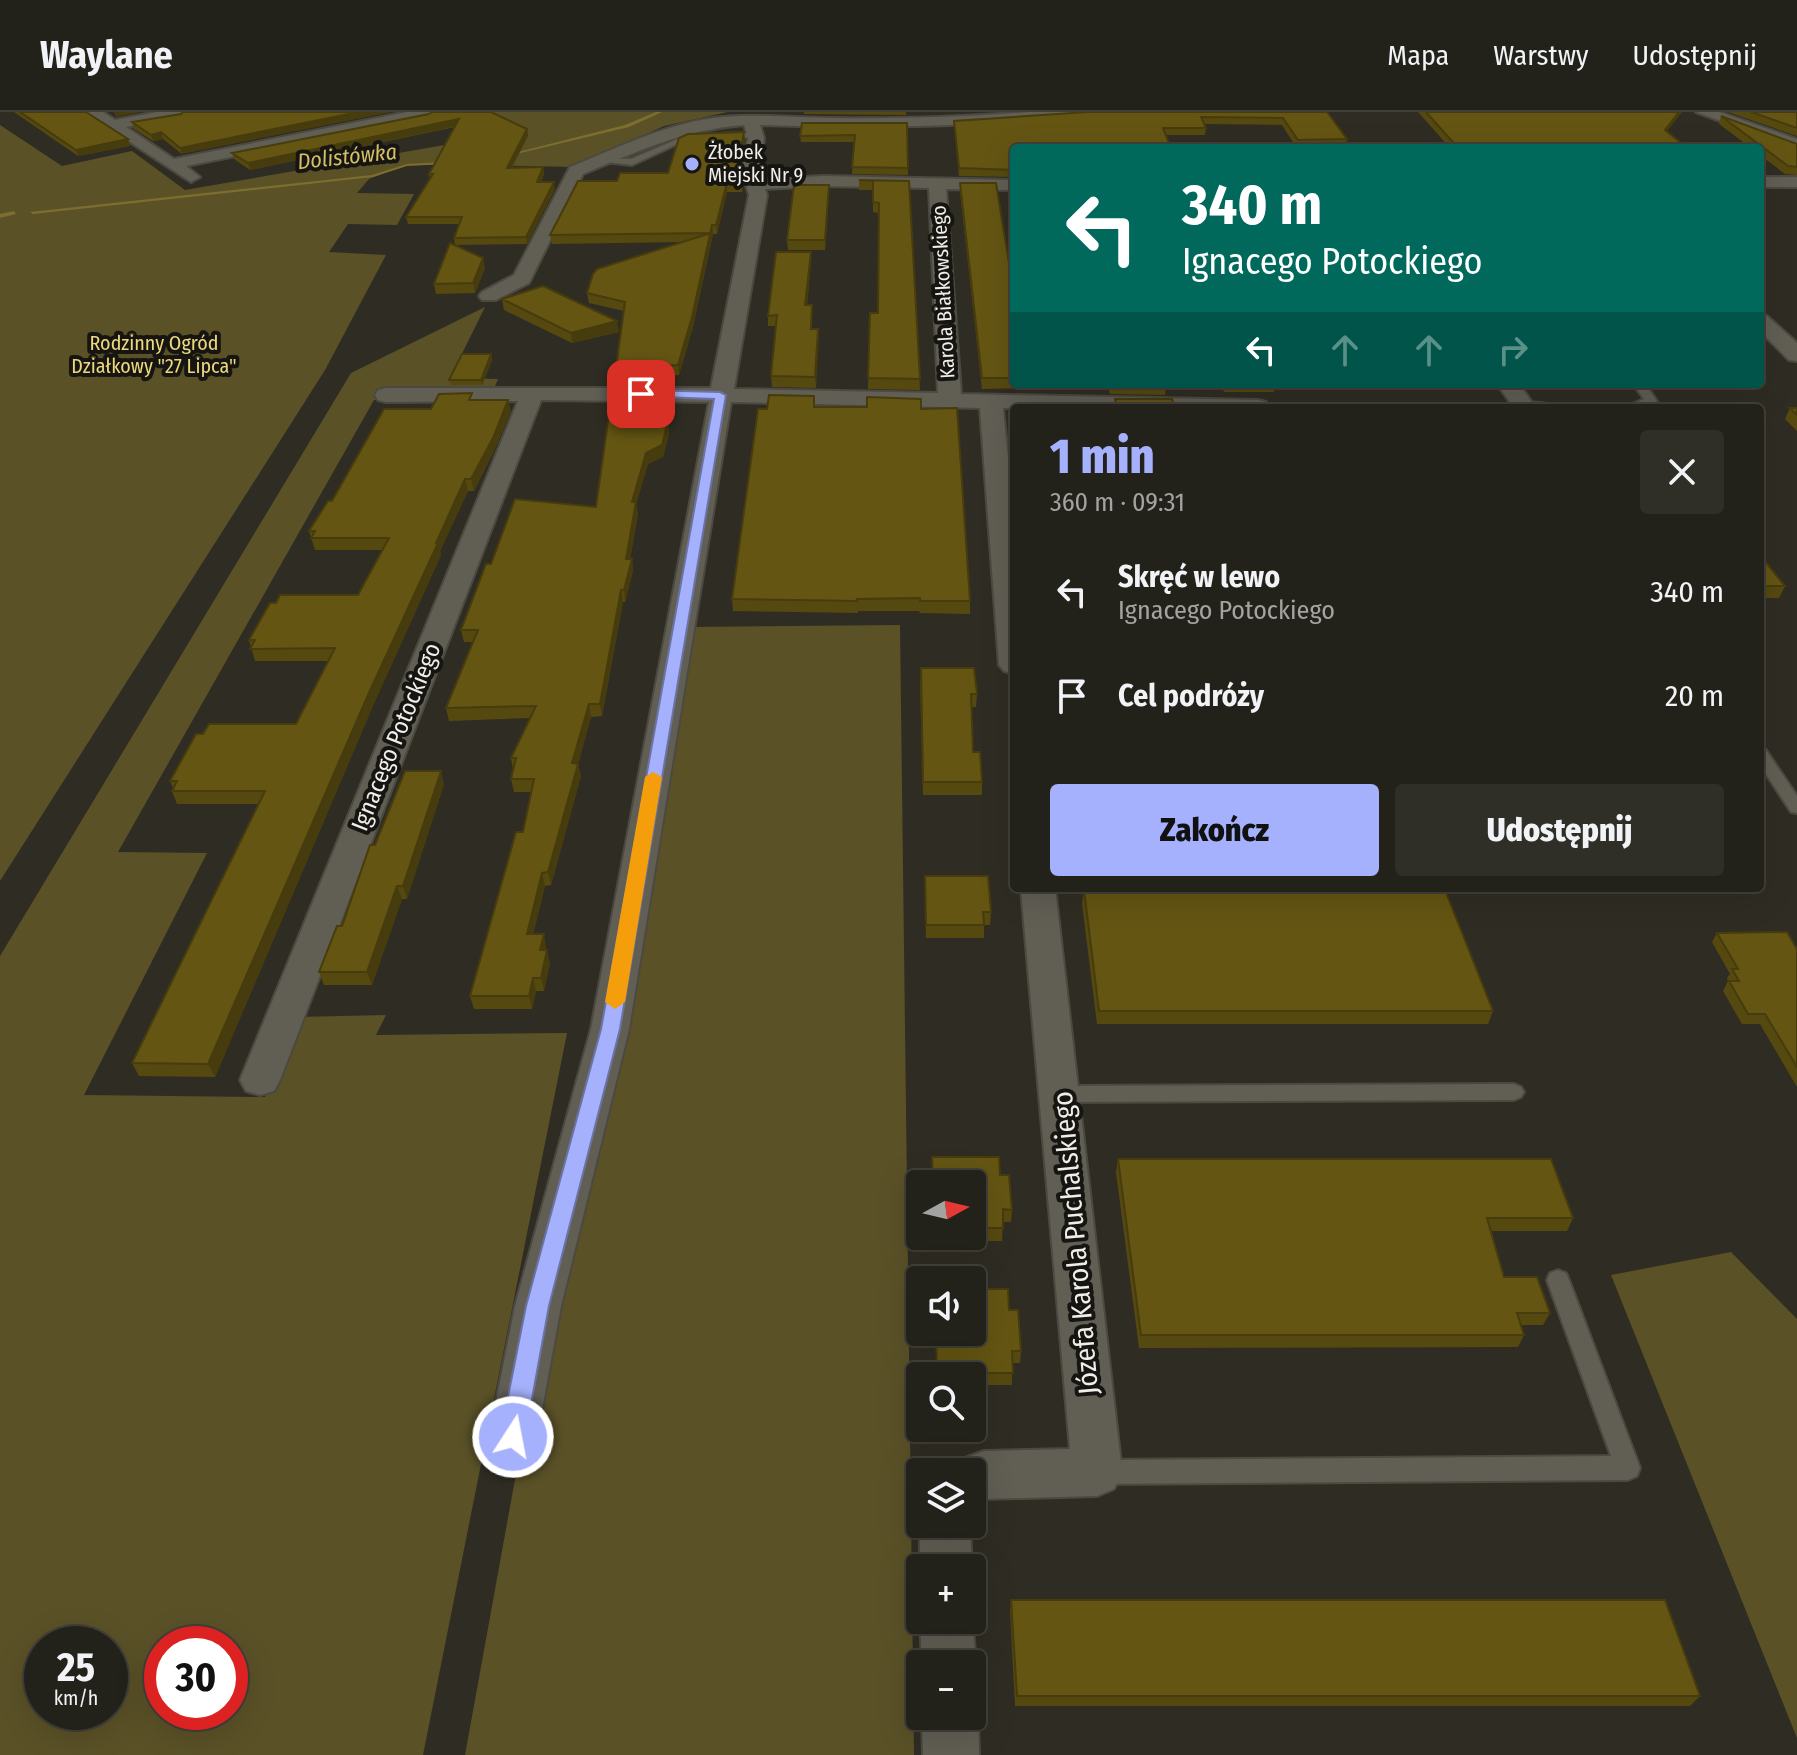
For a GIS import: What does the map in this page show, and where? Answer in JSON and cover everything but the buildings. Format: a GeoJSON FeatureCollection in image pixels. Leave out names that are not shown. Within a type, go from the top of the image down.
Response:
{"type":"FeatureCollection","features":[{"type":"Feature","properties":{"kind":"street"},"geometry":{"type":"LineString","coordinates":[[92,112],[199,182]]}},
{"type":"Feature","properties":{"kind":"street"},"geometry":{"type":"LineString","coordinates":[[113,125],[182,112]]}},
{"type":"Feature","properties":{"kind":"street"},"geometry":{"type":"LineString","coordinates":[[173,164],[430,112]]}},
{"type":"Feature","properties":{"kind":"street"},"geometry":{"type":"LineString","coordinates":[[489,296],[522,279],[576,171],[679,129],[753,122],[978,121],[1085,112]]}},
{"type":"Feature","properties":{"kind":"street"},"geometry":{"type":"LineString","coordinates":[[1704,112],[1797,144]]}},
{"type":"Feature","properties":{"kind":"street"},"geometry":{"type":"LineString","coordinates":[[513,1437],[538,1306],[610,1029],[720,395],[758,195],[751,173],[753,122]]}},
{"type":"Feature","properties":{"kind":"street"},"geometry":{"type":"LineString","coordinates":[[756,184],[814,181],[1010,185]]}},
{"type":"Feature","properties":{"kind":"street"},"geometry":{"type":"LineString","coordinates":[[1764,182],[1797,182]]}},
{"type":"Feature","properties":{"kind":"street","name":"Karola Białkowskiego"},"geometry":{"type":"LineString","coordinates":[[937,184],[950,400]]}},
{"type":"Feature","properties":{"kind":"street"},"geometry":{"type":"LineString","coordinates":[[1764,324],[1797,355]]}},
{"type":"Feature","properties":{"kind":"street"},"geometry":{"type":"LineString","coordinates":[[386,395],[720,395],[991,402],[1194,395],[1242,404]]}},
{"type":"Feature","properties":{"kind":"street","name":"Ignacego Potockiego"},"geometry":{"type":"LineString","coordinates":[[260,1080],[532,395]]}},
{"type":"Feature","properties":{"kind":"street"},"geometry":{"type":"LineString","coordinates":[[991,402],[1010,619]]}},
{"type":"Feature","properties":{"kind":"street","name":"Józefa Karola Puchalskiego"},"geometry":{"type":"LineString","coordinates":[[1038,892],[1097,1472]]}},
{"type":"Feature","properties":{"kind":"street"},"geometry":{"type":"LineString","coordinates":[[986,1475],[1097,1472]]}},
{"type":"Feature","properties":{"kind":"street"},"geometry":{"type":"LineString","coordinates":[[950,1730],[951,1755]]}},
{"type":"Feature","properties":{"kind":"lane"},"geometry":{"type":"LineString","coordinates":[[1642,388],[1651,401],[1642,404]]}},
{"type":"Feature","properties":{"kind":"lane"},"geometry":{"type":"LineString","coordinates":[[1764,759],[1797,808]]}},
{"type":"Feature","properties":{"kind":"lane"},"geometry":{"type":"LineString","coordinates":[[1061,1094],[1514,1092]]}},
{"type":"Feature","properties":{"kind":"lane"},"geometry":{"type":"LineString","coordinates":[[1097,1472],[1628,1468],[1558,1280]]}},
{"type":"Feature","properties":{"kind":"green space","name":"Rodzinny Ogród Działkowy \"27 Lipca\""},"geometry":{"type":"Polygon","coordinates":[[[482,112],[728,112],[664,126],[575,167],[408,164],[369,179],[357,193],[414,194],[397,225],[348,224],[329,252],[386,255],[325,370],[0,881],[0,125],[62,166],[132,151],[185,190],[462,142],[482,112]]]}},
{"type":"Feature","properties":{"kind":"green space"},"geometry":{"type":"Polygon","coordinates":[[[485,307],[450,378],[498,379],[489,400],[374,400],[118,852],[207,853],[84,1095],[265,1097],[297,1017],[386,1015],[376,1035],[567,1033],[423,1755],[0,1755],[0,956],[351,373],[485,307]]]}},
{"type":"Feature","properties":{"kind":"green space"},"geometry":{"type":"Polygon","coordinates":[[[900,625],[908,1266],[906,1346],[909,1346],[909,1362],[906,1362],[906,1442],[910,1442],[910,1458],[906,1458],[906,1538],[911,1538],[912,1554],[906,1554],[906,1634],[913,1634],[913,1650],[906,1650],[906,1730],[914,1730],[914,1755],[465,1755],[535,1369],[690,627],[900,625]]]}},
{"type":"Feature","properties":{"kind":"green space"},"geometry":{"type":"Polygon","coordinates":[[[1731,1252],[1797,1319],[1797,1738],[1611,1275],[1731,1252]]]}},
{"type":"Feature","properties":{"kind":"waterway","name":"Dolistówka"},"geometry":{"type":"LineString","coordinates":[[508,155],[627,126],[660,112]]}},
{"type":"Feature","properties":{"kind":"waterway","name":"Dolistówka"},"geometry":{"type":"LineString","coordinates":[[33,212],[373,176],[407,165],[445,163]]}},
{"type":"Feature","properties":{"kind":"waterway","name":"Dolistówka"},"geometry":{"type":"LineString","coordinates":[[0,216],[14,213]]}},
{"type":"Feature","properties":{"kind":"slow traffic"},"geometry":{"type":"LineString","coordinates":[[615,1002],[653,777]]}},
{"type":"Feature","properties":{"kind":"place","name":"Żłobek Miejski Nr 9"},"geometry":{"type":"Point","coordinates":[692,164]}},
{"type":"Feature","properties":{"kind":"route"},"geometry":{"type":"LineString","coordinates":[[513,1437],[538,1306],[610,1029],[720,395],[641,394]]}}]}
